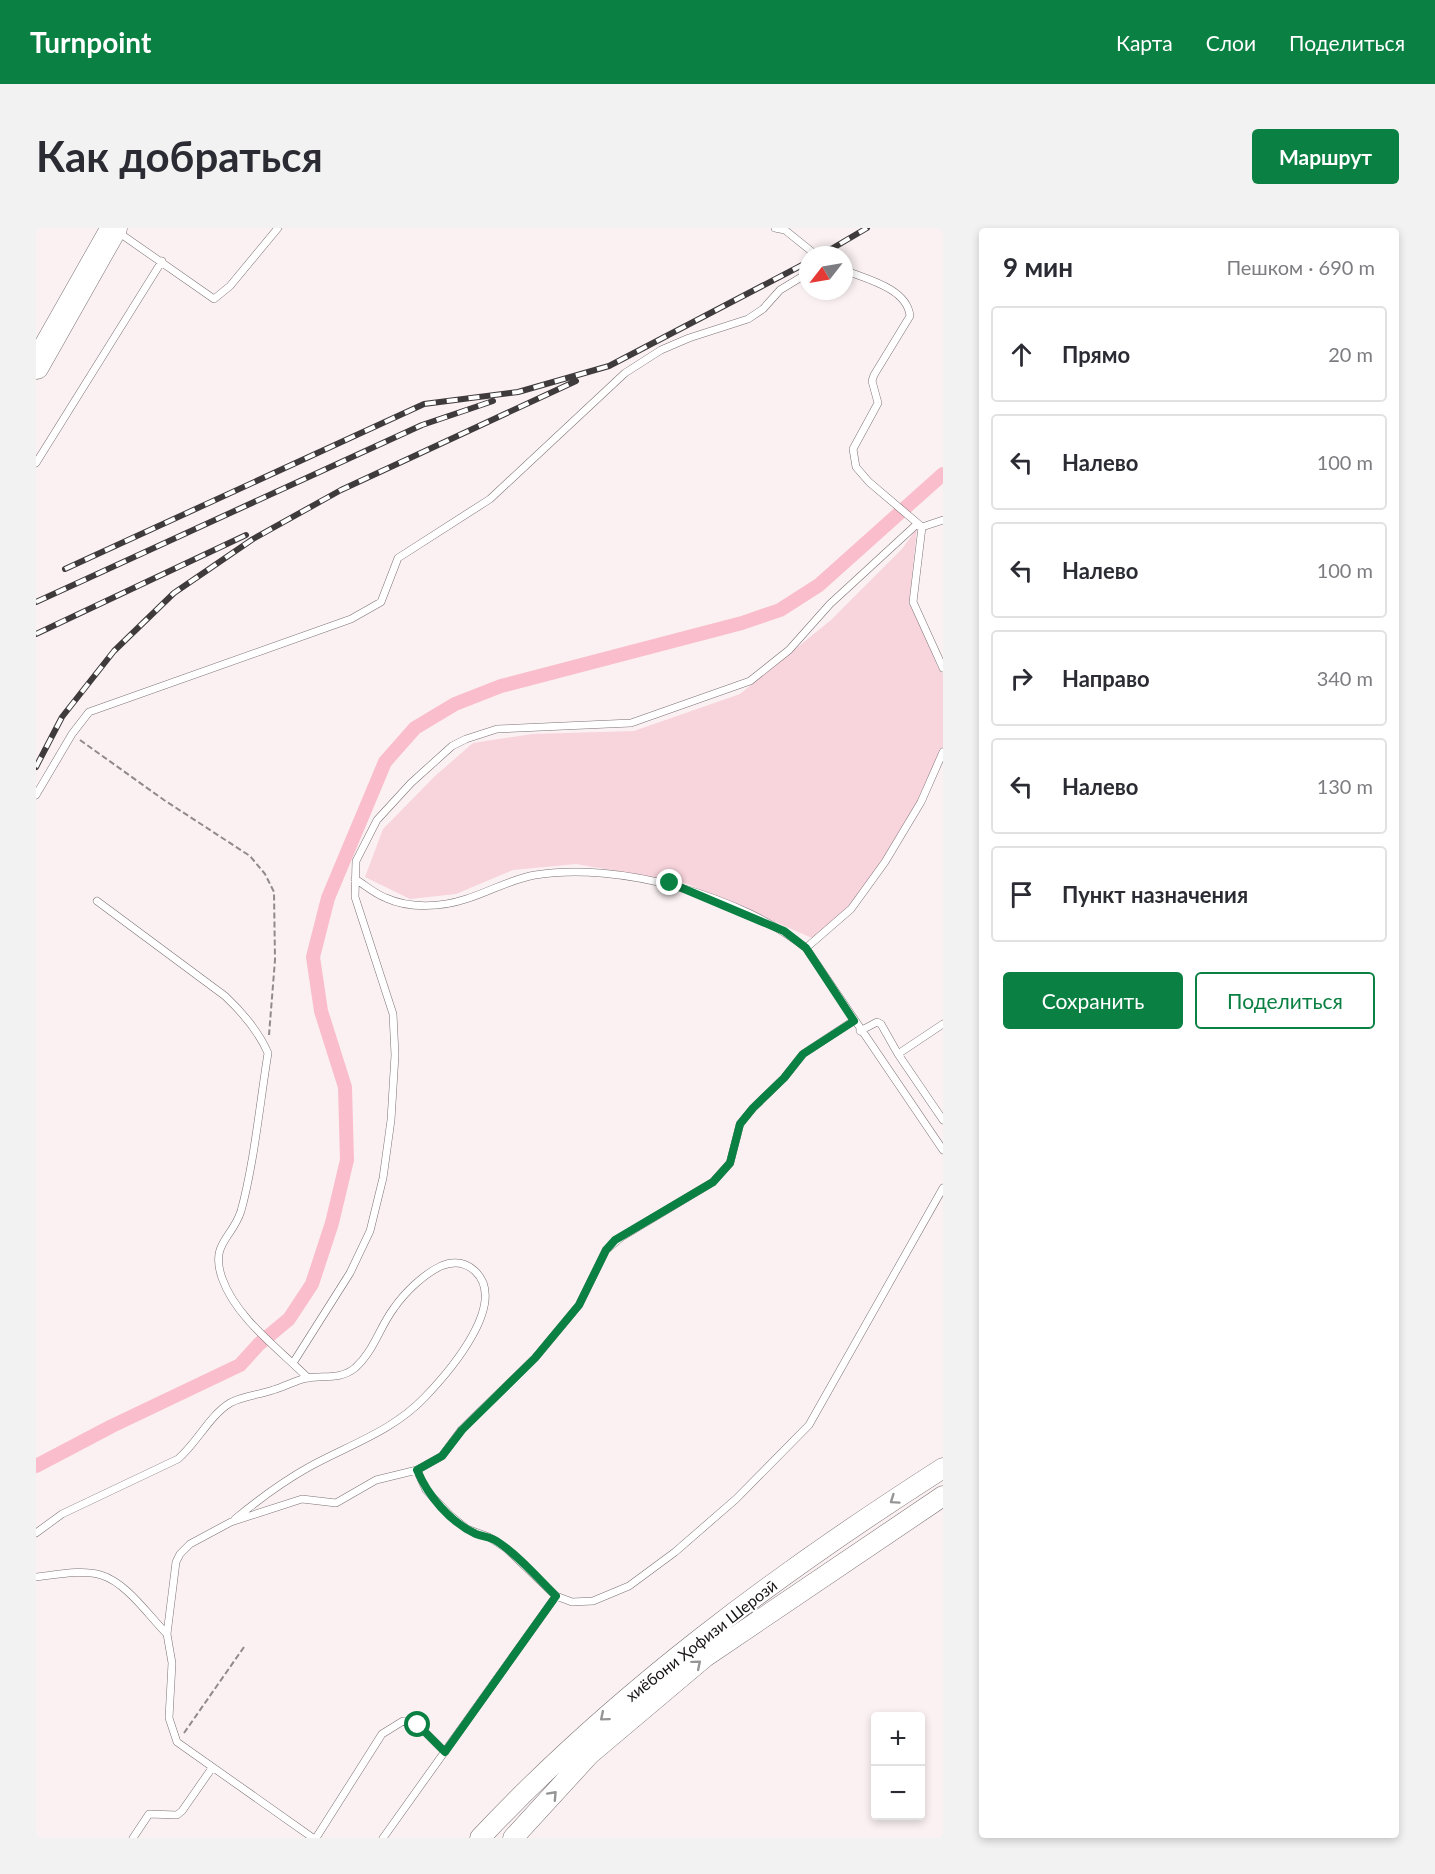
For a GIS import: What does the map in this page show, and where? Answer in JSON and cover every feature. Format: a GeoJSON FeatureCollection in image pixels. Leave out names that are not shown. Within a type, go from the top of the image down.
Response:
{"type":"FeatureCollection","features":[{"type":"Feature","properties":{"kind":"highway"},"geometry":{"type":"LineString","coordinates":[[36,366],[114,229]]}},
{"type":"Feature","properties":{"kind":"main road","name":"хиёбони Ҳофизи Шерозӣ"},"geometry":{"type":"LineString","coordinates":[[480,1838],[590,1728],[661,1668],[775,1582],[943,1468]]}},
{"type":"Feature","properties":{"kind":"main road","name":"хиёбони Ҳофизи Шерозӣ"},"geometry":{"type":"LineString","coordinates":[[513,1838],[590,1754],[705,1657],[943,1496]]}},
{"type":"Feature","properties":{"kind":"lane"},"geometry":{"type":"LineString","coordinates":[[114,229],[211,298],[218,298],[278,228]]}},
{"type":"Feature","properties":{"kind":"lane"},"geometry":{"type":"LineString","coordinates":[[775,228],[786,229],[806,246]]}},
{"type":"Feature","properties":{"kind":"lane"},"geometry":{"type":"LineString","coordinates":[[36,463],[162,261]]}},
{"type":"Feature","properties":{"kind":"lane"},"geometry":{"type":"LineString","coordinates":[[853,274],[899,295],[909,309],[907,325],[874,375],[872,381],[878,403],[853,449],[856,467],[883,494],[920,525]]}},
{"type":"Feature","properties":{"kind":"lane"},"geometry":{"type":"LineString","coordinates":[[36,795],[72,734],[89,712],[351,619],[374,608],[389,586],[398,558],[490,499],[625,373],[661,350],[689,338],[748,319],[763,309],[780,290],[799,278]]}},
{"type":"Feature","properties":{"kind":"lane"},"geometry":{"type":"LineString","coordinates":[[293,1363],[350,1273],[370,1231],[383,1178],[391,1120],[395,1055],[393,1014],[386,987],[357,910],[355,879],[356,861],[377,820],[396,796],[452,746],[497,729],[631,723],[741,685],[789,650],[830,604],[920,525],[943,520]]}},
{"type":"Feature","properties":{"kind":"lane"},"geometry":{"type":"LineString","coordinates":[[920,525],[912,602],[943,668]]}},
{"type":"Feature","properties":{"kind":"lane"},"geometry":{"type":"LineString","coordinates":[[806,948],[851,909],[885,862],[921,802],[943,752]]}},
{"type":"Feature","properties":{"kind":"lane"},"geometry":{"type":"LineString","coordinates":[[355,879],[386,899],[418,905],[442,905],[533,875],[566,872],[613,874],[670,883],[784,931],[806,948],[943,1150]]}},
{"type":"Feature","properties":{"kind":"lane"},"geometry":{"type":"LineString","coordinates":[[97,901],[225,996],[259,1035],[267,1053],[240,1212],[221,1242],[218,1260],[229,1292],[278,1352],[308,1378]]}},
{"type":"Feature","properties":{"kind":"lane"},"geometry":{"type":"LineString","coordinates":[[445,1752],[418,1725],[403,1721],[382,1734],[315,1838],[177,1742],[169,1718],[172,1663],[167,1634],[176,1563],[180,1554],[190,1544],[231,1522],[302,1499],[336,1503],[384,1477],[417,1470],[442,1456],[462,1430],[535,1358],[579,1305],[606,1250],[615,1240],[713,1182],[730,1163],[740,1124],[753,1108],[784,1078],[803,1054],[854,1021]]}},
{"type":"Feature","properties":{"kind":"lane"},"geometry":{"type":"LineString","coordinates":[[860,1030],[877,1022],[880,1024],[943,1120]]}},
{"type":"Feature","properties":{"kind":"lane"},"geometry":{"type":"LineString","coordinates":[[898,1054],[943,1024]]}},
{"type":"Feature","properties":{"kind":"lane"},"geometry":{"type":"LineString","coordinates":[[417,1470],[426,1490],[450,1515],[467,1529],[489,1537],[507,1549],[556,1596],[572,1602],[593,1601],[642,1578],[736,1499],[809,1425],[943,1188]]}},
{"type":"Feature","properties":{"kind":"lane"},"geometry":{"type":"LineString","coordinates":[[36,1533],[62,1514],[178,1459],[191,1449],[219,1411],[231,1402],[308,1378],[332,1378],[352,1370],[368,1356],[394,1307],[417,1283],[441,1266],[455,1262],[469,1266],[483,1278],[487,1297],[480,1321],[467,1344],[424,1398],[387,1428],[309,1467],[259,1499],[231,1522]]}},
{"type":"Feature","properties":{"kind":"lane"},"geometry":{"type":"LineString","coordinates":[[36,1577],[64,1574],[100,1575],[119,1585],[167,1634]]}},
{"type":"Feature","properties":{"kind":"lane"},"geometry":{"type":"LineString","coordinates":[[383,1838],[556,1596]]}},
{"type":"Feature","properties":{"kind":"lane"},"geometry":{"type":"LineString","coordinates":[[134,1838],[148,1814],[177,1815],[182,1811],[212,1768]]}},
{"type":"Feature","properties":{"kind":"path"},"geometry":{"type":"LineString","coordinates":[[72,734],[164,800],[250,856],[265,874],[274,892],[275,960],[267,1053]]}},
{"type":"Feature","properties":{"kind":"path"},"geometry":{"type":"LineString","coordinates":[[177,1742],[244,1647]]}},
{"type":"Feature","properties":{"kind":"shaded area"},"geometry":{"type":"Polygon","coordinates":[[[917,528],[909,603],[938,668],[943,674],[943,747],[917,803],[883,861],[848,907],[812,938],[685,883],[576,864],[513,870],[456,894],[410,899],[365,877],[383,829],[435,776],[473,743],[532,734],[634,731],[740,694],[831,620],[902,549],[917,528]]]}},
{"type":"Feature","properties":{"kind":"waterway"},"geometry":{"type":"LineString","coordinates":[[36,1466],[112,1426],[240,1365],[259,1344],[289,1319],[312,1284],[332,1223],[347,1160],[345,1087],[321,1011],[313,957],[328,898],[385,762],[415,728],[455,704],[501,686],[742,623],[780,610],[819,585],[943,474]]}},
{"type":"Feature","properties":{"kind":"railway"},"geometry":{"type":"LineString","coordinates":[[836,246],[867,228]]}},
{"type":"Feature","properties":{"kind":"railway"},"geometry":{"type":"LineString","coordinates":[[65,569],[424,404],[518,392],[609,366],[799,267]]}},
{"type":"Feature","properties":{"kind":"railway"},"geometry":{"type":"LineString","coordinates":[[36,767],[62,717],[114,651],[174,593],[253,539],[341,490],[576,381]]}},
{"type":"Feature","properties":{"kind":"railway"},"geometry":{"type":"LineString","coordinates":[[36,602],[422,425],[493,401]]}},
{"type":"Feature","properties":{"kind":"railway"},"geometry":{"type":"LineString","coordinates":[[36,634],[246,535]]}},
{"type":"Feature","properties":{"kind":"route"},"geometry":{"type":"LineString","coordinates":[[418,1725],[445,1752],[556,1596],[497,1541],[467,1529],[450,1515],[426,1490],[417,1470],[442,1456],[462,1430],[535,1358],[579,1305],[606,1250],[615,1240],[713,1182],[724,1172],[730,1163],[740,1124],[753,1108],[784,1078],[803,1054],[832,1032],[854,1021],[806,948],[784,931],[670,883]]}}]}
